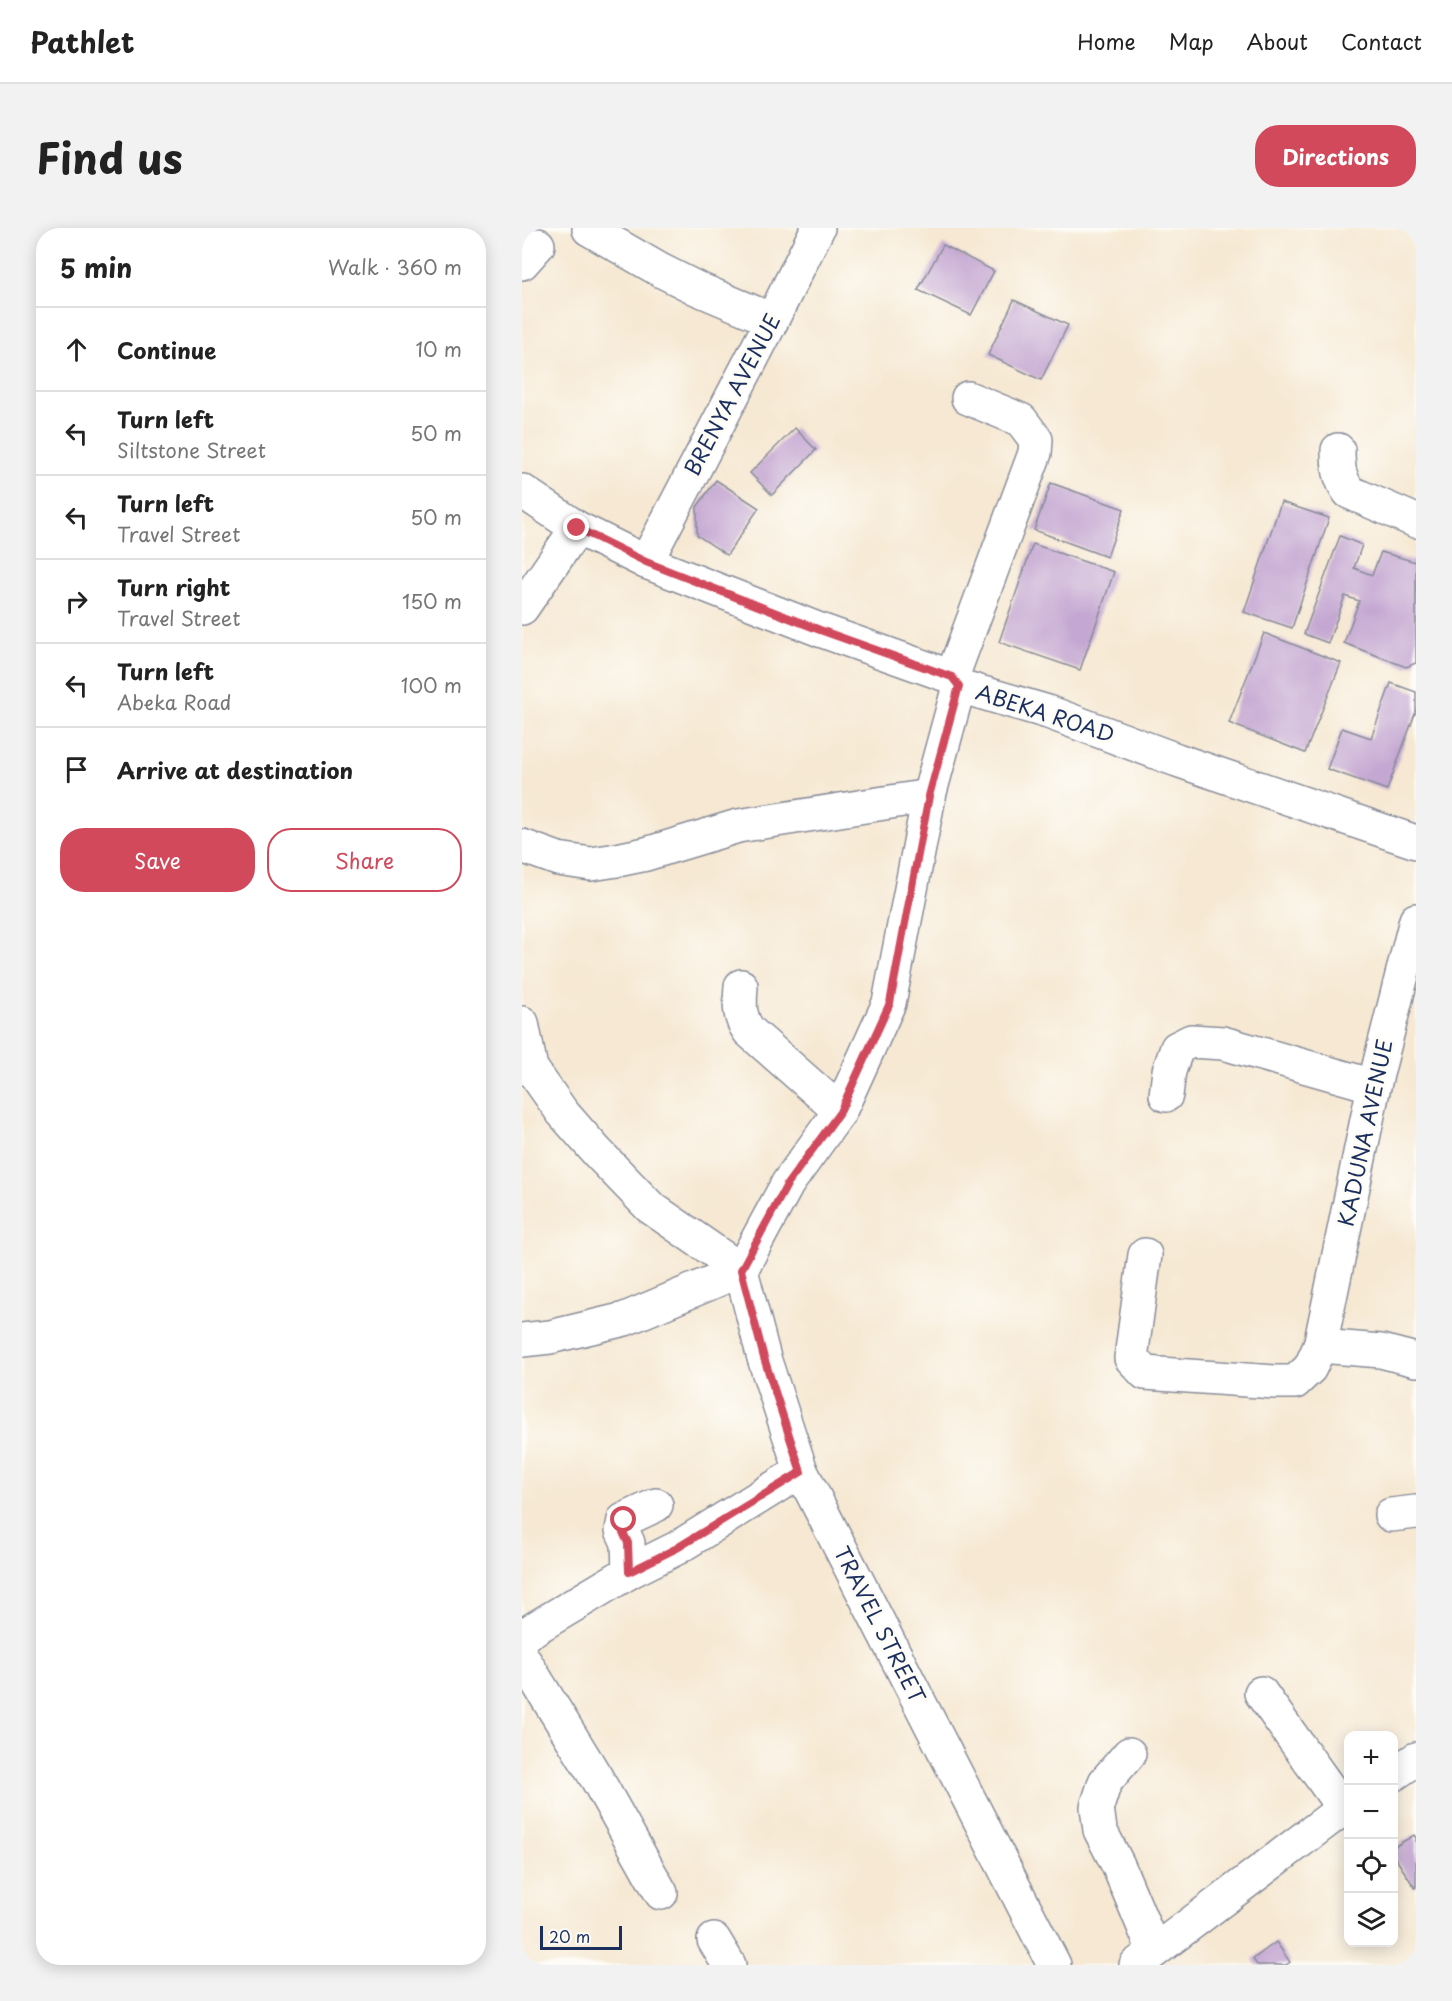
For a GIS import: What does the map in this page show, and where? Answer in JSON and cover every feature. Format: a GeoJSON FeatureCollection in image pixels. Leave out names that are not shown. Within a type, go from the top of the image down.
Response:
{"type":"FeatureCollection","features":[{"type":"Feature","properties":{"kind":"street","name":"BRENYA AVENUE"},"geometry":{"type":"LineString","coordinates":[[646,562],[818,228]]}},
{"type":"Feature","properties":{"kind":"street"},"geometry":{"type":"LineString","coordinates":[[589,229],[669,274],[772,320]]}},
{"type":"Feature","properties":{"kind":"street"},"geometry":{"type":"LineString","coordinates":[[522,1340],[550,1337],[625,1319],[741,1270],[788,1183],[840,1112],[890,1003],[929,796],[955,681],[1035,453],[1036,440],[1021,420],[968,398]]}},
{"type":"Feature","properties":{"kind":"street"},"geometry":{"type":"LineString","coordinates":[[1338,450],[1338,472],[1349,492],[1416,521]]}},
{"type":"Feature","properties":{"kind":"street","name":"ABEKA ROAD"},"geometry":{"type":"LineString","coordinates":[[522,491],[577,528],[646,562],[955,681],[1416,842]]}},
{"type":"Feature","properties":{"kind":"street"},"geometry":{"type":"LineString","coordinates":[[522,608],[577,528]]}},
{"type":"Feature","properties":{"kind":"street"},"geometry":{"type":"LineString","coordinates":[[522,846],[558,859],[591,864],[608,862],[646,854],[738,825],[929,796]]}},
{"type":"Feature","properties":{"kind":"street","name":"KADUNA AVENUE"},"geometry":{"type":"LineString","coordinates":[[1145,1255],[1131,1358],[1145,1373],[1295,1382],[1310,1368],[1320,1346],[1374,1086],[1416,920]]}},
{"type":"Feature","properties":{"kind":"street"},"geometry":{"type":"LineString","coordinates":[[741,986],[739,1012],[748,1032],[840,1112]]}},
{"type":"Feature","properties":{"kind":"street"},"geometry":{"type":"LineString","coordinates":[[522,1023],[531,1068],[562,1112],[597,1152],[650,1207],[741,1270]]}},
{"type":"Feature","properties":{"kind":"street"},"geometry":{"type":"LineString","coordinates":[[1166,1095],[1169,1071],[1177,1048],[1191,1041],[1223,1043],[1374,1086]]}},
{"type":"Feature","properties":{"kind":"street","name":"TRAVEL STREET"},"geometry":{"type":"LineString","coordinates":[[741,1270],[764,1358],[801,1472],[1054,1965]]}},
{"type":"Feature","properties":{"kind":"street"},"geometry":{"type":"LineString","coordinates":[[1320,1346],[1381,1352],[1416,1360]]}},
{"type":"Feature","properties":{"kind":"street"},"geometry":{"type":"LineString","coordinates":[[522,1636],[629,1572],[677,1548],[801,1472]]}},
{"type":"Feature","properties":{"kind":"street"},"geometry":{"type":"LineString","coordinates":[[629,1572],[628,1543],[622,1530],[624,1520],[656,1505]]}},
{"type":"Feature","properties":{"kind":"street"},"geometry":{"type":"LineString","coordinates":[[522,1657],[597,1779],[661,1893]]}},
{"type":"Feature","properties":{"kind":"street"},"geometry":{"type":"LineString","coordinates":[[1261,1694],[1344,1804]]}},
{"type":"Feature","properties":{"kind":"street"},"geometry":{"type":"LineString","coordinates":[[1129,1754],[1105,1782],[1097,1807],[1100,1830],[1118,1864],[1145,1958],[1344,1809]]}},
{"type":"Feature","properties":{"kind":"street"},"geometry":{"type":"LineString","coordinates":[[1398,1771],[1416,1759]]}},
{"type":"Feature","properties":{"kind":"building"},"geometry":{"type":"Polygon","coordinates":[[[943,245],[994,271],[971,315],[918,290],[943,245]]]}},
{"type":"Feature","properties":{"kind":"building"},"geometry":{"type":"Polygon","coordinates":[[[1014,300],[1068,325],[1041,380],[988,355],[1014,300]]]}},
{"type":"Feature","properties":{"kind":"building"},"geometry":{"type":"Polygon","coordinates":[[[795,428],[816,450],[772,495],[750,473],[795,428]]]}},
{"type":"Feature","properties":{"kind":"building"},"geometry":{"type":"Polygon","coordinates":[[[716,480],[759,508],[727,555],[697,535],[697,507],[716,480]]]}},
{"type":"Feature","properties":{"kind":"building"},"geometry":{"type":"Polygon","coordinates":[[[1051,483],[1124,509],[1107,557],[1034,530],[1051,483]]]}},
{"type":"Feature","properties":{"kind":"building"},"geometry":{"type":"Polygon","coordinates":[[[1281,502],[1329,518],[1292,628],[1244,612],[1281,502]]]}},
{"type":"Feature","properties":{"kind":"building"},"geometry":{"type":"Polygon","coordinates":[[[1340,536],[1362,545],[1354,568],[1372,575],[1381,552],[1416,562],[1416,663],[1406,667],[1344,643],[1359,601],[1345,596],[1328,643],[1304,634],[1340,536]]]}},
{"type":"Feature","properties":{"kind":"building"},"geometry":{"type":"Polygon","coordinates":[[[1033,544],[1114,572],[1080,670],[999,642],[1033,544]]]}},
{"type":"Feature","properties":{"kind":"building"},"geometry":{"type":"Polygon","coordinates":[[[1264,633],[1341,663],[1305,753],[1229,723],[1264,633]]]}},
{"type":"Feature","properties":{"kind":"building"},"geometry":{"type":"Polygon","coordinates":[[[1391,683],[1416,692],[1416,711],[1387,790],[1327,769],[1342,728],[1371,738],[1391,683]]]}},
{"type":"Feature","properties":{"kind":"building"},"geometry":{"type":"Polygon","coordinates":[[[1414,1835],[1416,1838],[1415,1888],[1398,1862],[1398,1845],[1414,1835]]]}},
{"type":"Feature","properties":{"kind":"building"},"geometry":{"type":"Polygon","coordinates":[[[1276,1942],[1290,1962],[1286,1965],[1257,1965],[1253,1959],[1276,1942]]]}},
{"type":"Feature","properties":{"kind":"route"},"geometry":{"type":"LineString","coordinates":[[577,528],[646,562],[820,630],[952,677],[959,686],[929,796],[890,1003],[840,1112],[788,1183],[741,1270],[764,1358],[801,1472],[677,1548],[629,1572],[628,1543],[622,1530],[624,1520]]}}]}
